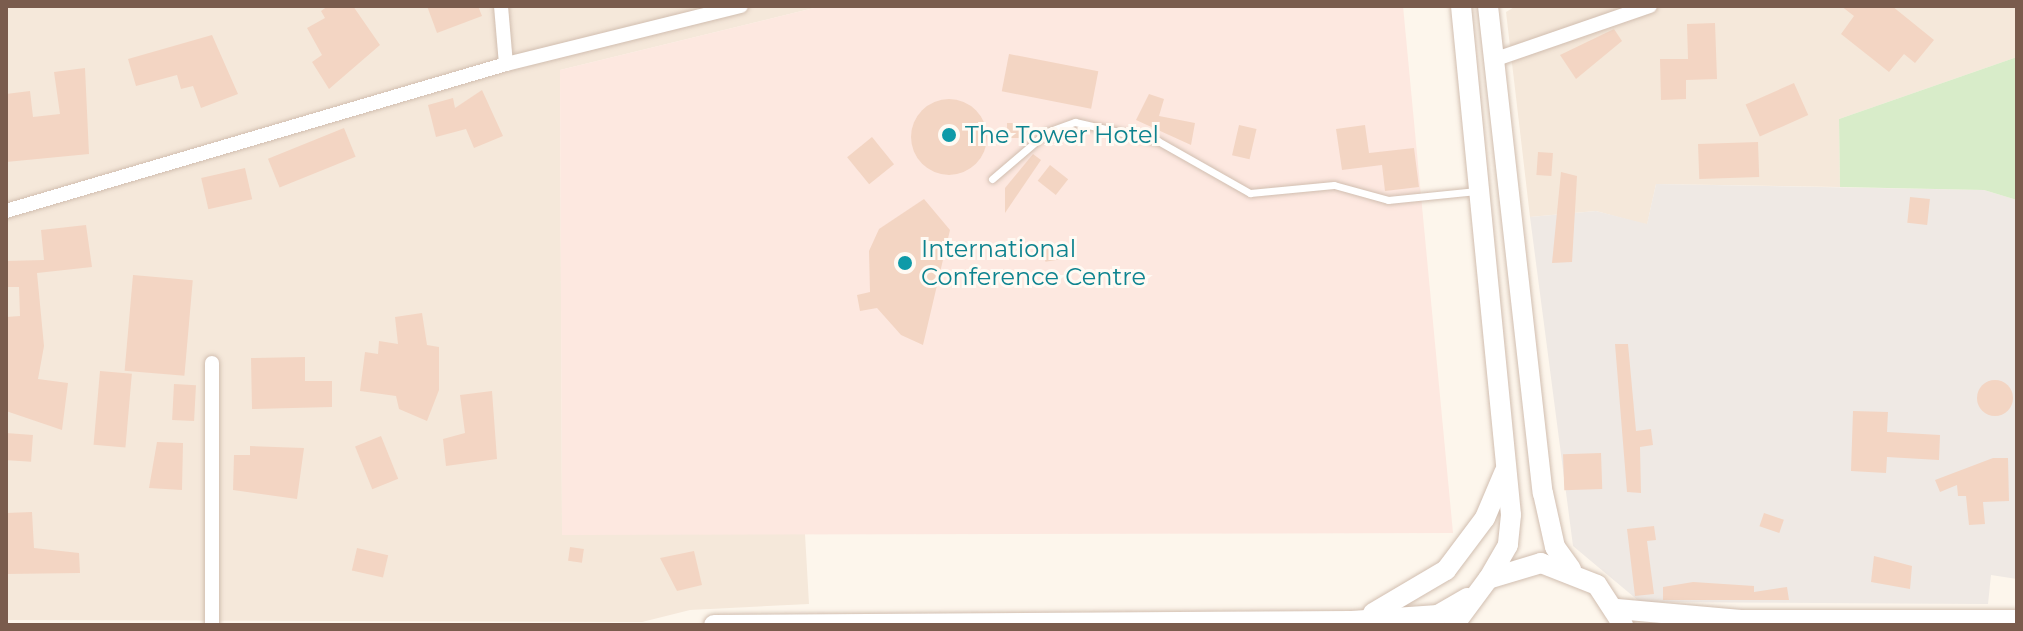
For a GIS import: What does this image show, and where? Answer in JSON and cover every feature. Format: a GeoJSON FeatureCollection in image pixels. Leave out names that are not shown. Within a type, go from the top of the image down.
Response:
{"type":"FeatureCollection","features":[{"type":"Feature","properties":{"kind":"main road"},"geometry":{"type":"LineString","coordinates":[[714,625],[1352,621],[1438,615],[1467,598],[1488,579],[1508,545],[1506,469],[1461,6]]}},
{"type":"Feature","properties":{"kind":"main road"},"geometry":{"type":"LineString","coordinates":[[1488,6],[1543,493],[1555,547],[1571,569],[1620,617],[2017,620]]}},
{"type":"Feature","properties":{"kind":"main road"},"geometry":{"type":"LineString","coordinates":[[1352,621],[1397,603],[1446,570],[1485,518],[1506,469]]}},
{"type":"Feature","properties":{"kind":"main road"},"geometry":{"type":"LineString","coordinates":[[1488,579],[1541,563],[1571,569]]}},
{"type":"Feature","properties":{"kind":"main road"},"geometry":{"type":"LineString","coordinates":[[1454,625],[1467,598]]}},
{"type":"Feature","properties":{"kind":"street"},"geometry":{"type":"LineString","coordinates":[[501,6],[506,64]]}},
{"type":"Feature","properties":{"kind":"street"},"geometry":{"type":"LineString","coordinates":[[6,211],[506,64],[741,6]]}},
{"type":"Feature","properties":{"kind":"street"},"geometry":{"type":"LineString","coordinates":[[1493,60],[1650,6]]}},
{"type":"Feature","properties":{"kind":"street"},"geometry":{"type":"LineString","coordinates":[[212,363],[212,625]]}},
{"type":"Feature","properties":{"kind":"lane"},"geometry":{"type":"LineString","coordinates":[[992,179],[1047,132],[1075,122],[1158,141],[1250,193],[1334,185],[1388,200],[1479,191]]}},
{"type":"Feature","properties":{"kind":"shaded area"},"geometry":{"type":"Polygon","coordinates":[[[6,6],[822,6],[560,70],[562,534],[805,534],[809,604],[690,610],[642,622],[6,620],[6,6]]]}},
{"type":"Feature","properties":{"kind":"shaded area"},"geometry":{"type":"Polygon","coordinates":[[[822,6],[1403,6],[1453,533],[562,535],[560,70],[822,6]]]}},
{"type":"Feature","properties":{"kind":"shaded area"},"geometry":{"type":"Polygon","coordinates":[[[1516,6],[2017,6],[2017,57],[1839,119],[1840,187],[1656,184],[1647,225],[1596,211],[1530,217],[1506,12],[1516,6]]]}},
{"type":"Feature","properties":{"kind":"shaded area"},"geometry":{"type":"Polygon","coordinates":[[[1656,184],[1984,190],[2017,200],[2017,579],[1991,575],[1988,604],[1640,602],[1573,546],[1530,217],[1596,211],[1647,224],[1656,184]]]}},
{"type":"Feature","properties":{"kind":"green space"},"geometry":{"type":"Polygon","coordinates":[[[2017,57],[2017,200],[1984,190],[1840,187],[1839,119],[2017,57]]]}},
{"type":"Feature","properties":{"kind":"building"},"geometry":{"type":"Polygon","coordinates":[[[328,6],[353,6],[380,45],[329,89],[312,62],[322,55],[307,28],[325,18],[321,11],[328,6]]]}},
{"type":"Feature","properties":{"kind":"building"},"geometry":{"type":"Polygon","coordinates":[[[427,6],[478,6],[482,16],[437,33],[427,6]]]}},
{"type":"Feature","properties":{"kind":"building"},"geometry":{"type":"Polygon","coordinates":[[[1841,6],[1892,6],[1934,40],[1915,63],[1904,54],[1889,72],[1841,34],[1854,16],[1841,6]]]}},
{"type":"Feature","properties":{"kind":"building"},"geometry":{"type":"Polygon","coordinates":[[[1715,23],[1717,79],[1686,80],[1686,99],[1661,100],[1660,59],[1688,59],[1687,24],[1715,23]]]}},
{"type":"Feature","properties":{"kind":"building"},"geometry":{"type":"Polygon","coordinates":[[[1614,29],[1622,41],[1576,79],[1560,55],[1614,29]]]}},
{"type":"Feature","properties":{"kind":"building"},"geometry":{"type":"Polygon","coordinates":[[[212,35],[238,94],[201,108],[193,86],[181,89],[177,75],[136,86],[128,59],[212,35]]]}},
{"type":"Feature","properties":{"kind":"building"},"geometry":{"type":"Polygon","coordinates":[[[1009,54],[1098,71],[1091,109],[1002,91],[1009,54]]]}},
{"type":"Feature","properties":{"kind":"building"},"geometry":{"type":"Polygon","coordinates":[[[85,68],[89,154],[6,162],[6,94],[30,91],[33,117],[60,114],[54,72],[85,68]]]}},
{"type":"Feature","properties":{"kind":"building"},"geometry":{"type":"Polygon","coordinates":[[[1794,83],[1808,115],[1760,137],[1746,105],[1794,83]]]}},
{"type":"Feature","properties":{"kind":"building"},"geometry":{"type":"Polygon","coordinates":[[[482,90],[503,136],[474,148],[466,129],[436,137],[428,105],[453,98],[455,108],[482,90]]]}},
{"type":"Feature","properties":{"kind":"building"},"geometry":{"type":"Polygon","coordinates":[[[1149,94],[1164,99],[1159,116],[1195,123],[1191,145],[1136,120],[1149,94]]]}},
{"type":"Feature","properties":{"kind":"building","name":"The Tower Hotel"},"geometry":{"type":"Polygon","coordinates":[[[949,99],[963,102],[976,110],[984,123],[987,137],[984,151],[976,164],[963,172],[949,175],[935,172],[922,164],[914,151],[911,137],[914,123],[922,110],[935,102],[949,99]]]}},
{"type":"Feature","properties":{"kind":"building"},"geometry":{"type":"Polygon","coordinates":[[[1007,123],[1021,123],[1021,138],[1007,138],[1007,123]]]}},
{"type":"Feature","properties":{"kind":"building"},"geometry":{"type":"Polygon","coordinates":[[[1239,125],[1257,129],[1250,159],[1232,155],[1239,125]]]}},
{"type":"Feature","properties":{"kind":"building"},"geometry":{"type":"Polygon","coordinates":[[[1365,125],[1369,153],[1414,148],[1419,187],[1385,191],[1382,165],[1342,170],[1336,129],[1365,125]]]}},
{"type":"Feature","properties":{"kind":"building"},"geometry":{"type":"Polygon","coordinates":[[[344,128],[356,157],[280,187],[268,159],[344,128]]]}},
{"type":"Feature","properties":{"kind":"building"},"geometry":{"type":"Polygon","coordinates":[[[872,137],[894,164],[869,184],[847,157],[872,137]]]}},
{"type":"Feature","properties":{"kind":"building"},"geometry":{"type":"Polygon","coordinates":[[[1758,142],[1759,177],[1699,179],[1698,144],[1758,142]]]}},
{"type":"Feature","properties":{"kind":"building"},"geometry":{"type":"Polygon","coordinates":[[[1538,152],[1553,153],[1551,176],[1536,175],[1538,152]]]}},
{"type":"Feature","properties":{"kind":"building"},"geometry":{"type":"Polygon","coordinates":[[[1033,154],[1041,160],[1005,213],[1005,188],[1033,154]]]}},
{"type":"Feature","properties":{"kind":"building"},"geometry":{"type":"Polygon","coordinates":[[[1050,165],[1068,179],[1056,195],[1038,181],[1050,165]]]}},
{"type":"Feature","properties":{"kind":"building"},"geometry":{"type":"Polygon","coordinates":[[[245,168],[252,199],[208,209],[201,178],[245,168]]]}},
{"type":"Feature","properties":{"kind":"building"},"geometry":{"type":"Polygon","coordinates":[[[1561,172],[1577,176],[1572,262],[1552,263],[1561,172]]]}},
{"type":"Feature","properties":{"kind":"building"},"geometry":{"type":"Polygon","coordinates":[[[1910,197],[1930,199],[1927,225],[1907,223],[1910,197]]]}},
{"type":"Feature","properties":{"kind":"building","name":"International Conference Centre"},"geometry":{"type":"Polygon","coordinates":[[[924,199],[950,230],[923,345],[901,335],[877,308],[860,311],[857,295],[870,292],[869,251],[879,229],[924,199]]]}},
{"type":"Feature","properties":{"kind":"building"},"geometry":{"type":"Polygon","coordinates":[[[86,225],[92,267],[37,273],[44,346],[38,379],[68,383],[62,430],[6,411],[6,317],[20,316],[19,287],[6,287],[6,261],[44,260],[41,230],[86,225]]]}},
{"type":"Feature","properties":{"kind":"building"},"geometry":{"type":"Polygon","coordinates":[[[1074,244],[1076,257],[1045,262],[1043,249],[1074,244]]]}},
{"type":"Feature","properties":{"kind":"building"},"geometry":{"type":"Polygon","coordinates":[[[133,275],[193,280],[184,376],[125,371],[133,275]]]}},
{"type":"Feature","properties":{"kind":"building"},"geometry":{"type":"Polygon","coordinates":[[[422,313],[427,345],[439,347],[439,390],[427,421],[399,409],[396,396],[360,391],[365,352],[378,354],[379,341],[398,344],[395,317],[422,313]]]}},
{"type":"Feature","properties":{"kind":"building"},"geometry":{"type":"Polygon","coordinates":[[[1615,344],[1628,344],[1636,431],[1651,429],[1653,445],[1640,447],[1641,493],[1627,492],[1615,344]]]}},
{"type":"Feature","properties":{"kind":"building"},"geometry":{"type":"Polygon","coordinates":[[[305,357],[305,381],[332,381],[332,407],[252,409],[251,358],[305,357]]]}},
{"type":"Feature","properties":{"kind":"building"},"geometry":{"type":"Polygon","coordinates":[[[100,371],[132,374],[125,448],[94,445],[100,371]]]}},
{"type":"Feature","properties":{"kind":"building"},"geometry":{"type":"Polygon","coordinates":[[[1995,380],[2008,385],[2013,398],[2008,411],[1995,416],[1982,411],[1977,398],[1982,385],[1995,380]]]}},
{"type":"Feature","properties":{"kind":"building"},"geometry":{"type":"Polygon","coordinates":[[[174,384],[196,385],[194,421],[172,420],[174,384]]]}},
{"type":"Feature","properties":{"kind":"building"},"geometry":{"type":"Polygon","coordinates":[[[492,391],[497,459],[446,466],[443,439],[465,433],[460,395],[492,391]]]}},
{"type":"Feature","properties":{"kind":"building"},"geometry":{"type":"Polygon","coordinates":[[[1853,411],[1888,412],[1887,432],[1940,435],[1939,460],[1887,457],[1886,473],[1851,471],[1853,411]]]}},
{"type":"Feature","properties":{"kind":"building"},"geometry":{"type":"Polygon","coordinates":[[[6,433],[33,435],[31,462],[6,460],[6,433]]]}},
{"type":"Feature","properties":{"kind":"building"},"geometry":{"type":"Polygon","coordinates":[[[381,436],[398,479],[372,489],[355,446],[381,436]]]}},
{"type":"Feature","properties":{"kind":"building"},"geometry":{"type":"Polygon","coordinates":[[[157,442],[183,443],[182,490],[149,488],[157,442]]]}},
{"type":"Feature","properties":{"kind":"building"},"geometry":{"type":"Polygon","coordinates":[[[250,446],[304,448],[297,499],[233,490],[234,455],[250,455],[250,446]]]}},
{"type":"Feature","properties":{"kind":"building"},"geometry":{"type":"Polygon","coordinates":[[[1601,453],[1602,489],[1564,490],[1563,454],[1601,453]]]}},
{"type":"Feature","properties":{"kind":"building"},"geometry":{"type":"Polygon","coordinates":[[[1993,458],[2008,458],[2009,501],[1983,502],[1985,524],[1969,525],[1966,496],[1958,496],[1957,485],[1940,492],[1935,480],[1993,458]]]}},
{"type":"Feature","properties":{"kind":"building"},"geometry":{"type":"Polygon","coordinates":[[[32,512],[34,548],[79,553],[80,573],[6,574],[6,513],[32,512]]]}},
{"type":"Feature","properties":{"kind":"building"},"geometry":{"type":"Polygon","coordinates":[[[1764,513],[1784,520],[1779,533],[1759,526],[1764,513]]]}},
{"type":"Feature","properties":{"kind":"building"},"geometry":{"type":"Polygon","coordinates":[[[1654,526],[1656,540],[1647,541],[1654,594],[1635,596],[1627,529],[1654,526]]]}},
{"type":"Feature","properties":{"kind":"building"},"geometry":{"type":"Polygon","coordinates":[[[570,547],[584,549],[582,563],[568,561],[570,547]]]}},
{"type":"Feature","properties":{"kind":"building"},"geometry":{"type":"Polygon","coordinates":[[[357,548],[388,555],[383,578],[352,570],[357,548]]]}},
{"type":"Feature","properties":{"kind":"building"},"geometry":{"type":"Polygon","coordinates":[[[694,551],[702,585],[677,591],[660,558],[694,551]]]}},
{"type":"Feature","properties":{"kind":"building"},"geometry":{"type":"Polygon","coordinates":[[[1874,556],[1912,566],[1910,589],[1871,582],[1874,556]]]}},
{"type":"Feature","properties":{"kind":"building"},"geometry":{"type":"Polygon","coordinates":[[[1693,582],[1754,586],[1754,592],[1787,587],[1789,600],[1663,600],[1663,587],[1693,582]]]}},
{"type":"Feature","properties":{"kind":"place","name":"The Tower Hotel"},"geometry":{"type":"Point","coordinates":[949,135]}},
{"type":"Feature","properties":{"kind":"place","name":"International Conference Centre"},"geometry":{"type":"Point","coordinates":[905,263]}}]}
